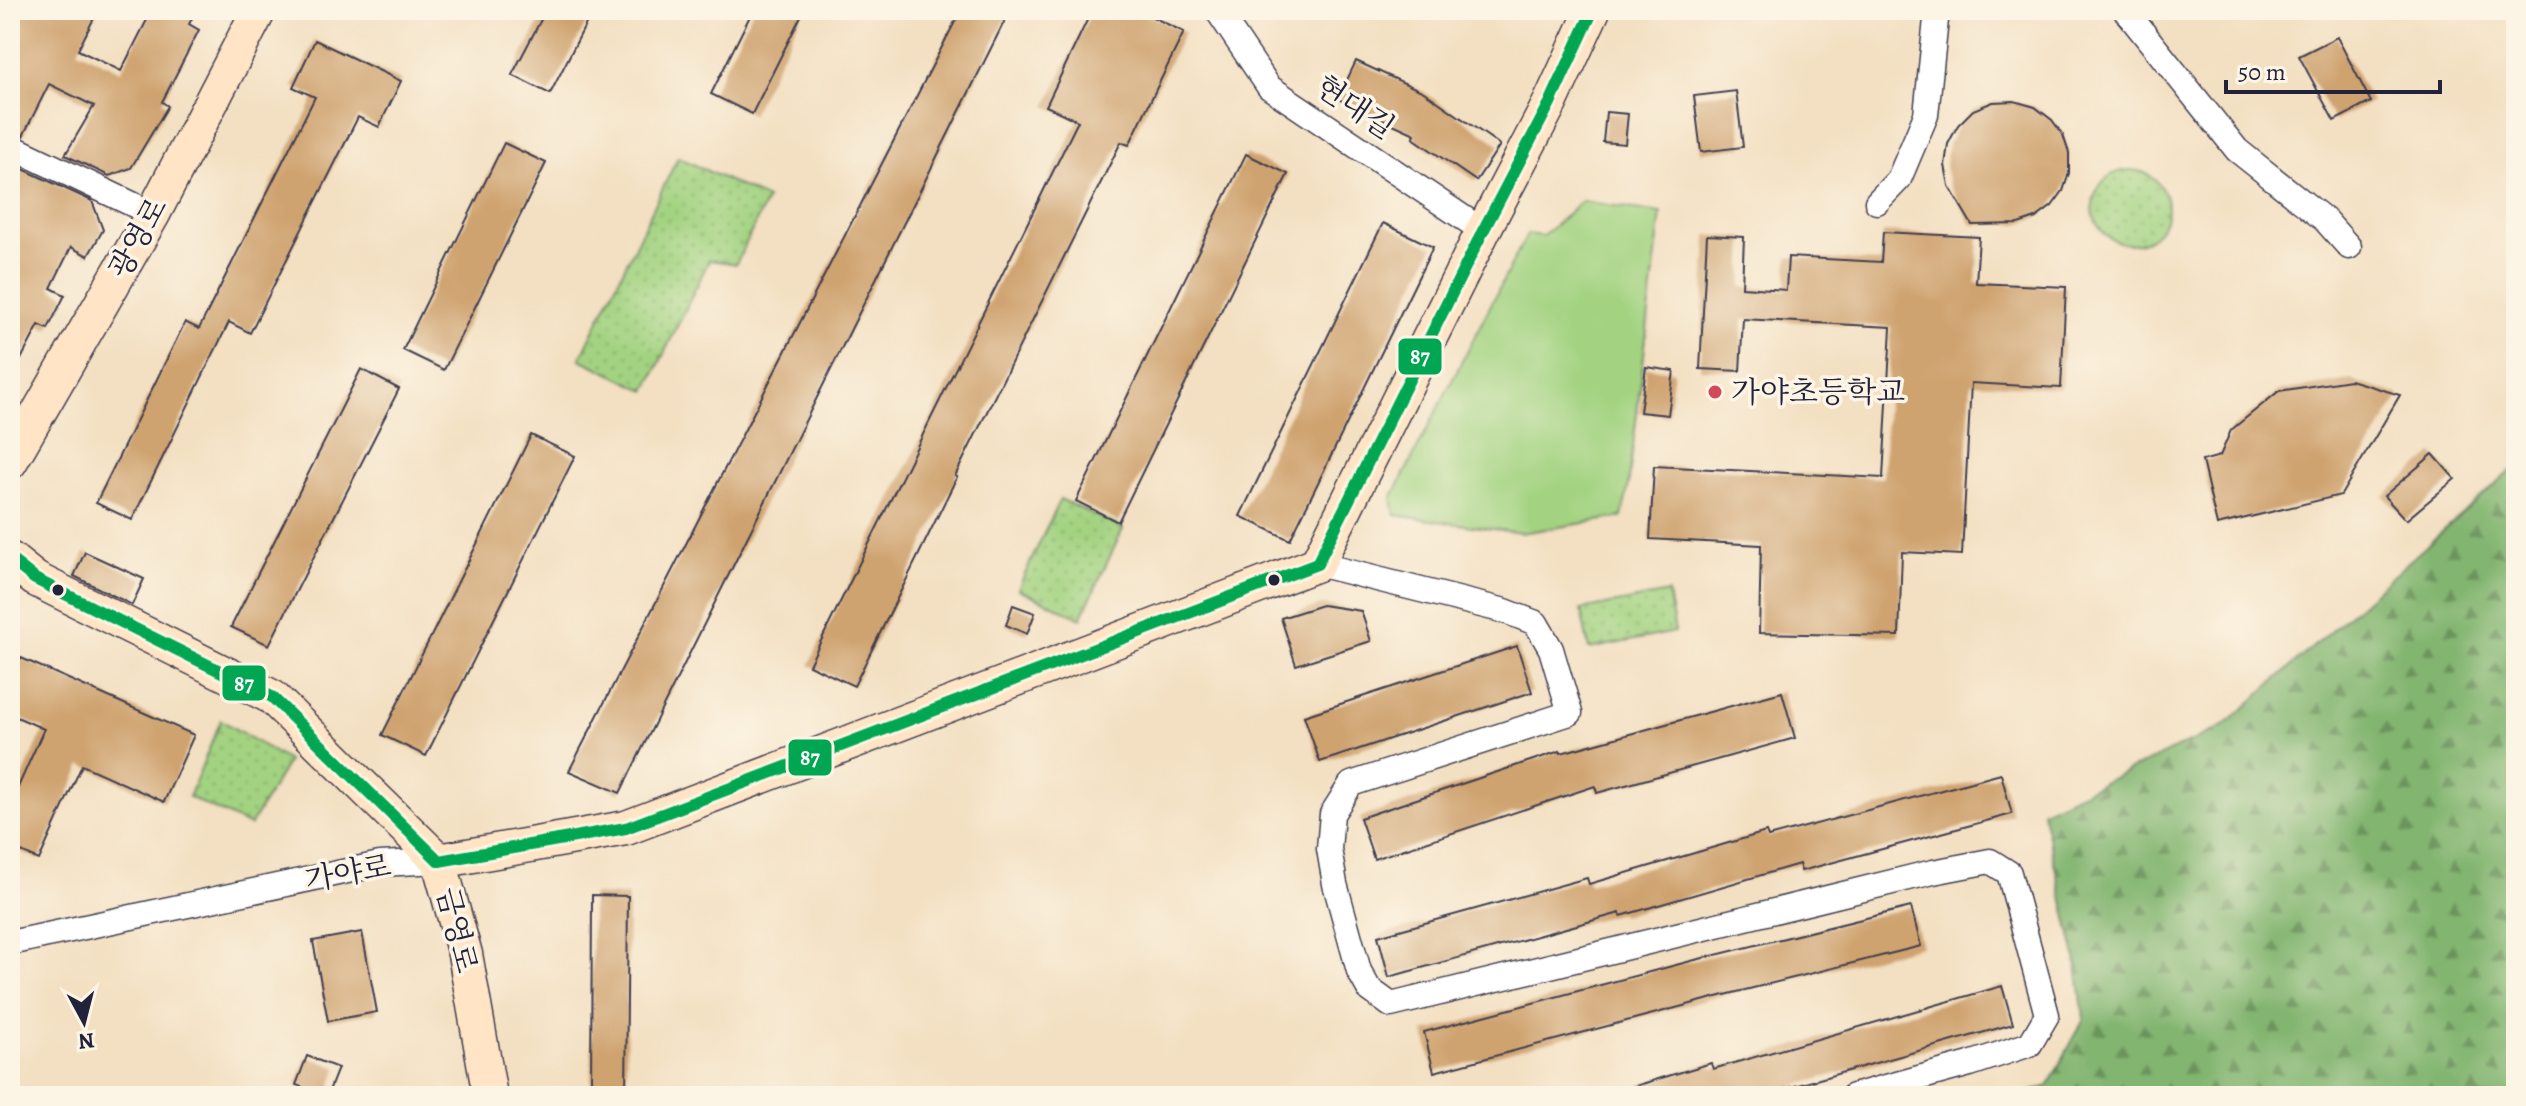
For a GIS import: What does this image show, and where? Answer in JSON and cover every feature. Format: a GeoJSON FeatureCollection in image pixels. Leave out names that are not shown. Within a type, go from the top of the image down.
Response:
{"type":"FeatureCollection","features":[{"type":"Feature","properties":{"kind":"street","name":"광영로"},"geometry":{"type":"LineString","coordinates":[[10,462],[153,214],[259,10]]}},
{"type":"Feature","properties":{"kind":"street","name":"현대길"},"geometry":{"type":"LineString","coordinates":[[1217,10],[1269,87],[1483,231]]}},
{"type":"Feature","properties":{"kind":"street"},"geometry":{"type":"LineString","coordinates":[[1593,10],[1550,103],[1317,564],[1505,611],[1536,623],[1551,649],[1570,713],[1351,784],[1332,814],[1329,849],[1335,884],[1359,971],[1369,989],[1391,1005],[1933,872],[1990,861],[2009,873],[2047,1015],[2030,1044],[1853,1096]]}},
{"type":"Feature","properties":{"kind":"street"},"geometry":{"type":"LineString","coordinates":[[1877,202],[1899,179],[1926,115],[1937,10]]}},
{"type":"Feature","properties":{"kind":"street"},"geometry":{"type":"LineString","coordinates":[[2125,10],[2237,150],[2325,220],[2349,247]]}},
{"type":"Feature","properties":{"kind":"street"},"geometry":{"type":"LineString","coordinates":[[10,146],[153,214]]}},
{"type":"Feature","properties":{"kind":"street","name":"금영로"},"geometry":{"type":"LineString","coordinates":[[10,559],[35,579],[272,697],[439,861],[465,954],[490,1096]]}},
{"type":"Feature","properties":{"kind":"street","name":"가야로"},"geometry":{"type":"LineString","coordinates":[[10,943],[380,864],[439,861],[626,828],[1317,564]]}},
{"type":"Feature","properties":{"kind":"green space"},"geometry":{"type":"Polygon","coordinates":[[[678,157],[767,199],[736,264],[709,260],[646,391],[580,359],[678,157]]]}},
{"type":"Feature","properties":{"kind":"green space"},"geometry":{"type":"Polygon","coordinates":[[[2123,170],[2137,170],[2151,176],[2161,186],[2167,207],[2165,221],[2151,238],[2137,244],[2123,244],[2109,238],[2099,228],[2093,214],[2093,200],[2099,186],[2109,176],[2123,170]]]}},
{"type":"Feature","properties":{"kind":"green space"},"geometry":{"type":"Polygon","coordinates":[[[1582,201],[1661,213],[1622,517],[1521,533],[1395,515],[1392,498],[1527,234],[1543,236],[1582,201]]]}},
{"type":"Feature","properties":{"kind":"green space"},"geometry":{"type":"Polygon","coordinates":[[[2516,466],[2516,1096],[2019,1096],[2048,1086],[2084,1019],[2076,957],[2042,811],[2224,726],[2516,466]]]}},
{"type":"Feature","properties":{"kind":"green space"},"geometry":{"type":"Polygon","coordinates":[[[1060,499],[1123,529],[1081,618],[1018,589],[1060,499]]]}},
{"type":"Feature","properties":{"kind":"green space"},"geometry":{"type":"Polygon","coordinates":[[[1668,593],[1675,632],[1589,649],[1581,610],[1668,593]]]}},
{"type":"Feature","properties":{"kind":"green space"},"geometry":{"type":"Polygon","coordinates":[[[221,720],[288,761],[250,826],[189,797],[221,720]]]}},
{"type":"Feature","properties":{"kind":"building"},"geometry":{"type":"Polygon","coordinates":[[[23,10],[98,10],[78,50],[121,71],[152,10],[196,10],[189,24],[199,30],[162,102],[168,106],[131,168],[109,176],[65,155],[94,106],[49,84],[23,136],[10,131],[10,37],[23,10]]]}},
{"type":"Feature","properties":{"kind":"building"},"geometry":{"type":"Polygon","coordinates":[[[546,10],[593,10],[550,94],[512,75],[546,10]]]}},
{"type":"Feature","properties":{"kind":"building"},"geometry":{"type":"Polygon","coordinates":[[[753,10],[804,10],[752,114],[711,94],[753,10]]]}},
{"type":"Feature","properties":{"kind":"building"},"geometry":{"type":"Polygon","coordinates":[[[961,10],[1010,10],[620,793],[569,771],[961,10]]]}},
{"type":"Feature","properties":{"kind":"building"},"geometry":{"type":"Polygon","coordinates":[[[1092,10],[1138,10],[1184,32],[1129,145],[1121,142],[854,686],[809,665],[1078,121],[1046,106],[1092,10]]]}},
{"type":"Feature","properties":{"kind":"building"},"geometry":{"type":"Polygon","coordinates":[[[2337,37],[2371,102],[2334,121],[2299,56],[2337,37]]]}},
{"type":"Feature","properties":{"kind":"building"},"geometry":{"type":"Polygon","coordinates":[[[315,40],[401,81],[379,127],[358,117],[250,333],[229,322],[132,520],[96,503],[185,322],[199,329],[315,97],[293,87],[315,40]]]}},
{"type":"Feature","properties":{"kind":"building"},"geometry":{"type":"Polygon","coordinates":[[[1356,61],[1424,92],[1500,145],[1476,181],[1413,138],[1415,134],[1338,99],[1356,61]]]}},
{"type":"Feature","properties":{"kind":"building"},"geometry":{"type":"Polygon","coordinates":[[[1736,91],[1743,147],[1701,152],[1694,96],[1736,91]]]}},
{"type":"Feature","properties":{"kind":"building"},"geometry":{"type":"Polygon","coordinates":[[[2014,101],[2035,107],[2052,120],[2063,135],[2069,153],[2069,173],[2063,191],[2052,206],[2036,218],[2018,224],[1972,225],[1949,186],[1945,165],[1948,144],[1958,125],[1973,110],[1993,102],[2014,101]]]}},
{"type":"Feature","properties":{"kind":"building"},"geometry":{"type":"Polygon","coordinates":[[[1606,112],[1628,114],[1625,144],[1603,142],[1606,112]]]}},
{"type":"Feature","properties":{"kind":"building"},"geometry":{"type":"Polygon","coordinates":[[[504,143],[546,163],[444,370],[403,350],[504,143]]]}},
{"type":"Feature","properties":{"kind":"building"},"geometry":{"type":"Polygon","coordinates":[[[1246,154],[1288,174],[1118,522],[1076,501],[1246,154]]]}},
{"type":"Feature","properties":{"kind":"building"},"geometry":{"type":"Polygon","coordinates":[[[10,163],[92,201],[103,230],[88,256],[71,247],[51,288],[65,295],[48,329],[39,325],[10,380],[10,163]]]}},
{"type":"Feature","properties":{"kind":"building"},"geometry":{"type":"Polygon","coordinates":[[[1383,223],[1433,247],[1290,540],[1240,516],[1383,223]]]}},
{"type":"Feature","properties":{"kind":"building"},"geometry":{"type":"Polygon","coordinates":[[[1883,232],[1979,237],[1976,283],[2066,287],[2061,388],[1971,383],[1962,555],[1902,552],[1899,636],[1759,633],[1761,545],[1650,539],[1654,466],[1883,478],[1891,327],[1743,319],[1740,371],[1700,369],[1707,235],[1744,237],[1742,287],[1786,290],[1788,257],[1881,262],[1883,232]]]}},
{"type":"Feature","properties":{"kind":"building"},"geometry":{"type":"Polygon","coordinates":[[[1646,367],[1674,371],[1668,415],[1640,412],[1646,367]]]}},
{"type":"Feature","properties":{"kind":"building"},"geometry":{"type":"Polygon","coordinates":[[[361,369],[399,389],[269,645],[231,627],[361,369]]]}},
{"type":"Feature","properties":{"kind":"building"},"geometry":{"type":"Polygon","coordinates":[[[2350,380],[2400,395],[2341,495],[2217,525],[2202,461],[2220,456],[2231,430],[2279,391],[2350,380]]]}},
{"type":"Feature","properties":{"kind":"building"},"geometry":{"type":"Polygon","coordinates":[[[531,435],[575,456],[426,756],[382,735],[531,435]]]}},
{"type":"Feature","properties":{"kind":"building"},"geometry":{"type":"Polygon","coordinates":[[[2433,454],[2455,479],[2406,520],[2384,496],[2433,454]]]}},
{"type":"Feature","properties":{"kind":"building"},"geometry":{"type":"Polygon","coordinates":[[[85,552],[144,579],[132,605],[74,576],[85,552]]]}},
{"type":"Feature","properties":{"kind":"building"},"geometry":{"type":"Polygon","coordinates":[[[1013,605],[1035,613],[1027,634],[1006,625],[1013,605]]]}},
{"type":"Feature","properties":{"kind":"building"},"geometry":{"type":"Polygon","coordinates":[[[1322,605],[1361,611],[1371,641],[1296,665],[1281,618],[1322,605]]]}},
{"type":"Feature","properties":{"kind":"building"},"geometry":{"type":"Polygon","coordinates":[[[1517,646],[1532,692],[1320,762],[1304,716],[1517,646]]]}},
{"type":"Feature","properties":{"kind":"building"},"geometry":{"type":"Polygon","coordinates":[[[10,653],[194,735],[164,802],[82,765],[39,860],[10,847],[10,805],[44,729],[10,714],[10,653]]]}},
{"type":"Feature","properties":{"kind":"building"},"geometry":{"type":"Polygon","coordinates":[[[1782,692],[1795,738],[1597,793],[1595,786],[1374,859],[1360,818],[1560,751],[1782,692]]]}},
{"type":"Feature","properties":{"kind":"building"},"geometry":{"type":"Polygon","coordinates":[[[2001,774],[2012,814],[1801,871],[1799,864],[1621,916],[1620,913],[1389,977],[1378,936],[1587,878],[1589,884],[1766,832],[1768,837],[2001,774]]]}},
{"type":"Feature","properties":{"kind":"building"},"geometry":{"type":"Polygon","coordinates":[[[592,895],[628,896],[626,1096],[591,1096],[592,895]]]}},
{"type":"Feature","properties":{"kind":"building"},"geometry":{"type":"Polygon","coordinates":[[[1911,907],[1921,946],[1434,1072],[1424,1032],[1911,907]]]}},
{"type":"Feature","properties":{"kind":"building"},"geometry":{"type":"Polygon","coordinates":[[[362,932],[377,1012],[328,1021],[313,941],[362,932]]]}},
{"type":"Feature","properties":{"kind":"building"},"geometry":{"type":"Polygon","coordinates":[[[2002,986],[2013,1024],[1759,1096],[1623,1096],[1622,1090],[1711,1063],[1713,1069],[2002,986]]]}},
{"type":"Feature","properties":{"kind":"building"},"geometry":{"type":"Polygon","coordinates":[[[307,1056],[338,1068],[327,1096],[296,1085],[307,1056]]]}},
{"type":"Feature","properties":{"kind":"transit line","name":"87"},"geometry":{"type":"LineString","coordinates":[[439,861],[626,828],[1317,564],[1550,103],[1593,10]]}},
{"type":"Feature","properties":{"kind":"transit line","name":"87"},"geometry":{"type":"LineString","coordinates":[[10,559],[35,579],[272,697],[439,861]]}},
{"type":"Feature","properties":{"kind":"place","name":"가야초등학교"},"geometry":{"type":"Point","coordinates":[1715,392]}}]}
